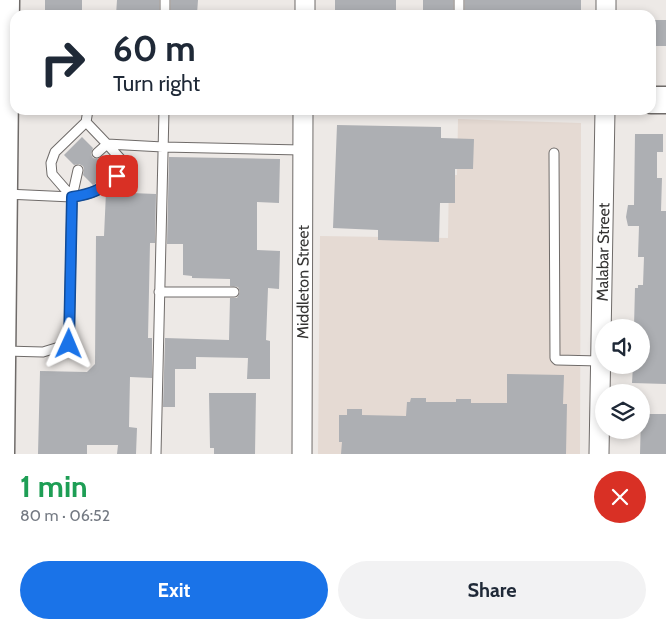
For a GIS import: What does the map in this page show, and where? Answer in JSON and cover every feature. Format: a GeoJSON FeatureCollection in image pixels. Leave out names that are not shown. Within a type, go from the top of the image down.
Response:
{"type":"FeatureCollection","features":[{"type":"Feature","properties":{"kind":"main road"},"geometry":{"type":"LineString","coordinates":[[1,454],[1,266],[6,88],[6,0]]}},
{"type":"Feature","properties":{"kind":"street","name":"Middleton Street"},"geometry":{"type":"LineString","coordinates":[[302,454],[303,115]]}},
{"type":"Feature","properties":{"kind":"street","name":"Malabar Street"},"geometry":{"type":"LineString","coordinates":[[601,319],[605,115]]}},
{"type":"Feature","properties":{"kind":"street","name":"Malabar Street"},"geometry":{"type":"LineString","coordinates":[[599,454],[600,374]]}},
{"type":"Feature","properties":{"kind":"lane"},"geometry":{"type":"LineString","coordinates":[[72,197],[52,174],[51,163],[55,152],[86,122],[87,115]]}},
{"type":"Feature","properties":{"kind":"lane"},"geometry":{"type":"LineString","coordinates":[[156,454],[164,115]]}},
{"type":"Feature","properties":{"kind":"lane"},"geometry":{"type":"LineString","coordinates":[[4,194],[72,197],[88,195],[106,186],[128,166],[86,122]]}},
{"type":"Feature","properties":{"kind":"lane"},"geometry":{"type":"LineString","coordinates":[[97,152],[107,144],[302,150]]}},
{"type":"Feature","properties":{"kind":"lane"},"geometry":{"type":"LineString","coordinates":[[554,153],[555,358],[557,360],[595,361]]}},
{"type":"Feature","properties":{"kind":"lane"},"geometry":{"type":"LineString","coordinates":[[2,351],[43,352],[69,344],[72,197],[78,170]]}},
{"type":"Feature","properties":{"kind":"lane"},"geometry":{"type":"LineString","coordinates":[[159,292],[234,292]]}},
{"type":"Feature","properties":{"kind":"shaded area"},"geometry":{"type":"Polygon","coordinates":[[[458,119],[581,123],[580,454],[318,454],[320,236],[448,238],[449,175],[457,175],[458,119]]]}},
{"type":"Feature","properties":{"kind":"building"},"geometry":{"type":"Polygon","coordinates":[[[45,0],[82,0],[82,10],[45,10],[45,0]]]}},
{"type":"Feature","properties":{"kind":"building"},"geometry":{"type":"Polygon","coordinates":[[[117,0],[159,0],[159,10],[116,10],[117,0]]]}},
{"type":"Feature","properties":{"kind":"building"},"geometry":{"type":"Polygon","coordinates":[[[171,0],[198,0],[197,10],[171,10],[171,0]]]}},
{"type":"Feature","properties":{"kind":"building"},"geometry":{"type":"Polygon","coordinates":[[[335,0],[396,0],[396,10],[335,10],[335,0]]]}},
{"type":"Feature","properties":{"kind":"building"},"geometry":{"type":"Polygon","coordinates":[[[423,0],[453,0],[453,10],[423,10],[423,0]]]}},
{"type":"Feature","properties":{"kind":"building"},"geometry":{"type":"Polygon","coordinates":[[[465,0],[581,0],[581,10],[465,10],[465,0]]]}},
{"type":"Feature","properties":{"kind":"building"},"geometry":{"type":"Polygon","coordinates":[[[656,20],[666,20],[666,46],[656,46],[656,20]]]}},
{"type":"Feature","properties":{"kind":"building"},"geometry":{"type":"Polygon","coordinates":[[[337,125],[441,127],[441,138],[474,139],[473,169],[455,169],[455,203],[440,203],[439,242],[378,240],[378,230],[333,228],[337,125]]]}},
{"type":"Feature","properties":{"kind":"building"},"geometry":{"type":"Polygon","coordinates":[[[635,134],[663,134],[663,152],[657,152],[657,178],[662,178],[661,211],[666,211],[666,384],[632,383],[632,374],[650,374],[650,319],[634,319],[635,288],[638,288],[638,285],[643,285],[644,257],[638,257],[639,226],[628,226],[626,217],[628,205],[634,205],[635,134]]]}},
{"type":"Feature","properties":{"kind":"building"},"geometry":{"type":"Polygon","coordinates":[[[82,137],[93,148],[91,154],[93,158],[98,159],[102,157],[113,169],[93,185],[83,175],[83,166],[79,164],[74,165],[64,155],[82,137]]]}},
{"type":"Feature","properties":{"kind":"building"},"geometry":{"type":"Polygon","coordinates":[[[169,157],[280,159],[279,203],[257,202],[257,250],[280,251],[279,289],[268,288],[266,340],[270,341],[270,379],[247,379],[248,358],[196,357],[196,369],[175,369],[175,407],[163,407],[165,338],[229,340],[230,298],[237,298],[240,292],[238,287],[230,286],[230,279],[192,278],[192,276],[183,275],[183,244],[167,244],[169,157]]]}},
{"type":"Feature","properties":{"kind":"building"},"geometry":{"type":"Polygon","coordinates":[[[106,192],[156,194],[155,243],[150,243],[148,338],[152,338],[152,378],[130,377],[129,427],[137,428],[136,454],[117,454],[118,445],[87,445],[87,454],[38,454],[40,371],[87,372],[95,364],[96,236],[104,236],[106,192]]]}},
{"type":"Feature","properties":{"kind":"building"},"geometry":{"type":"Polygon","coordinates":[[[507,374],[564,375],[563,404],[567,404],[566,454],[341,454],[342,442],[339,442],[339,415],[347,415],[347,409],[362,409],[362,415],[406,416],[407,402],[410,402],[411,398],[426,398],[426,402],[456,402],[456,399],[471,399],[471,403],[507,403],[507,374]]]}},
{"type":"Feature","properties":{"kind":"building"},"geometry":{"type":"Polygon","coordinates":[[[209,393],[256,393],[255,454],[214,454],[214,448],[210,448],[209,393]]]}},
{"type":"Feature","properties":{"kind":"building"},"geometry":{"type":"Polygon","coordinates":[[[650,414],[666,414],[666,454],[640,454],[640,439],[650,439],[650,414]]]}},
{"type":"Feature","properties":{"kind":"route"},"geometry":{"type":"LineString","coordinates":[[69,344],[72,197],[88,195],[106,186],[117,176]]}}]}
